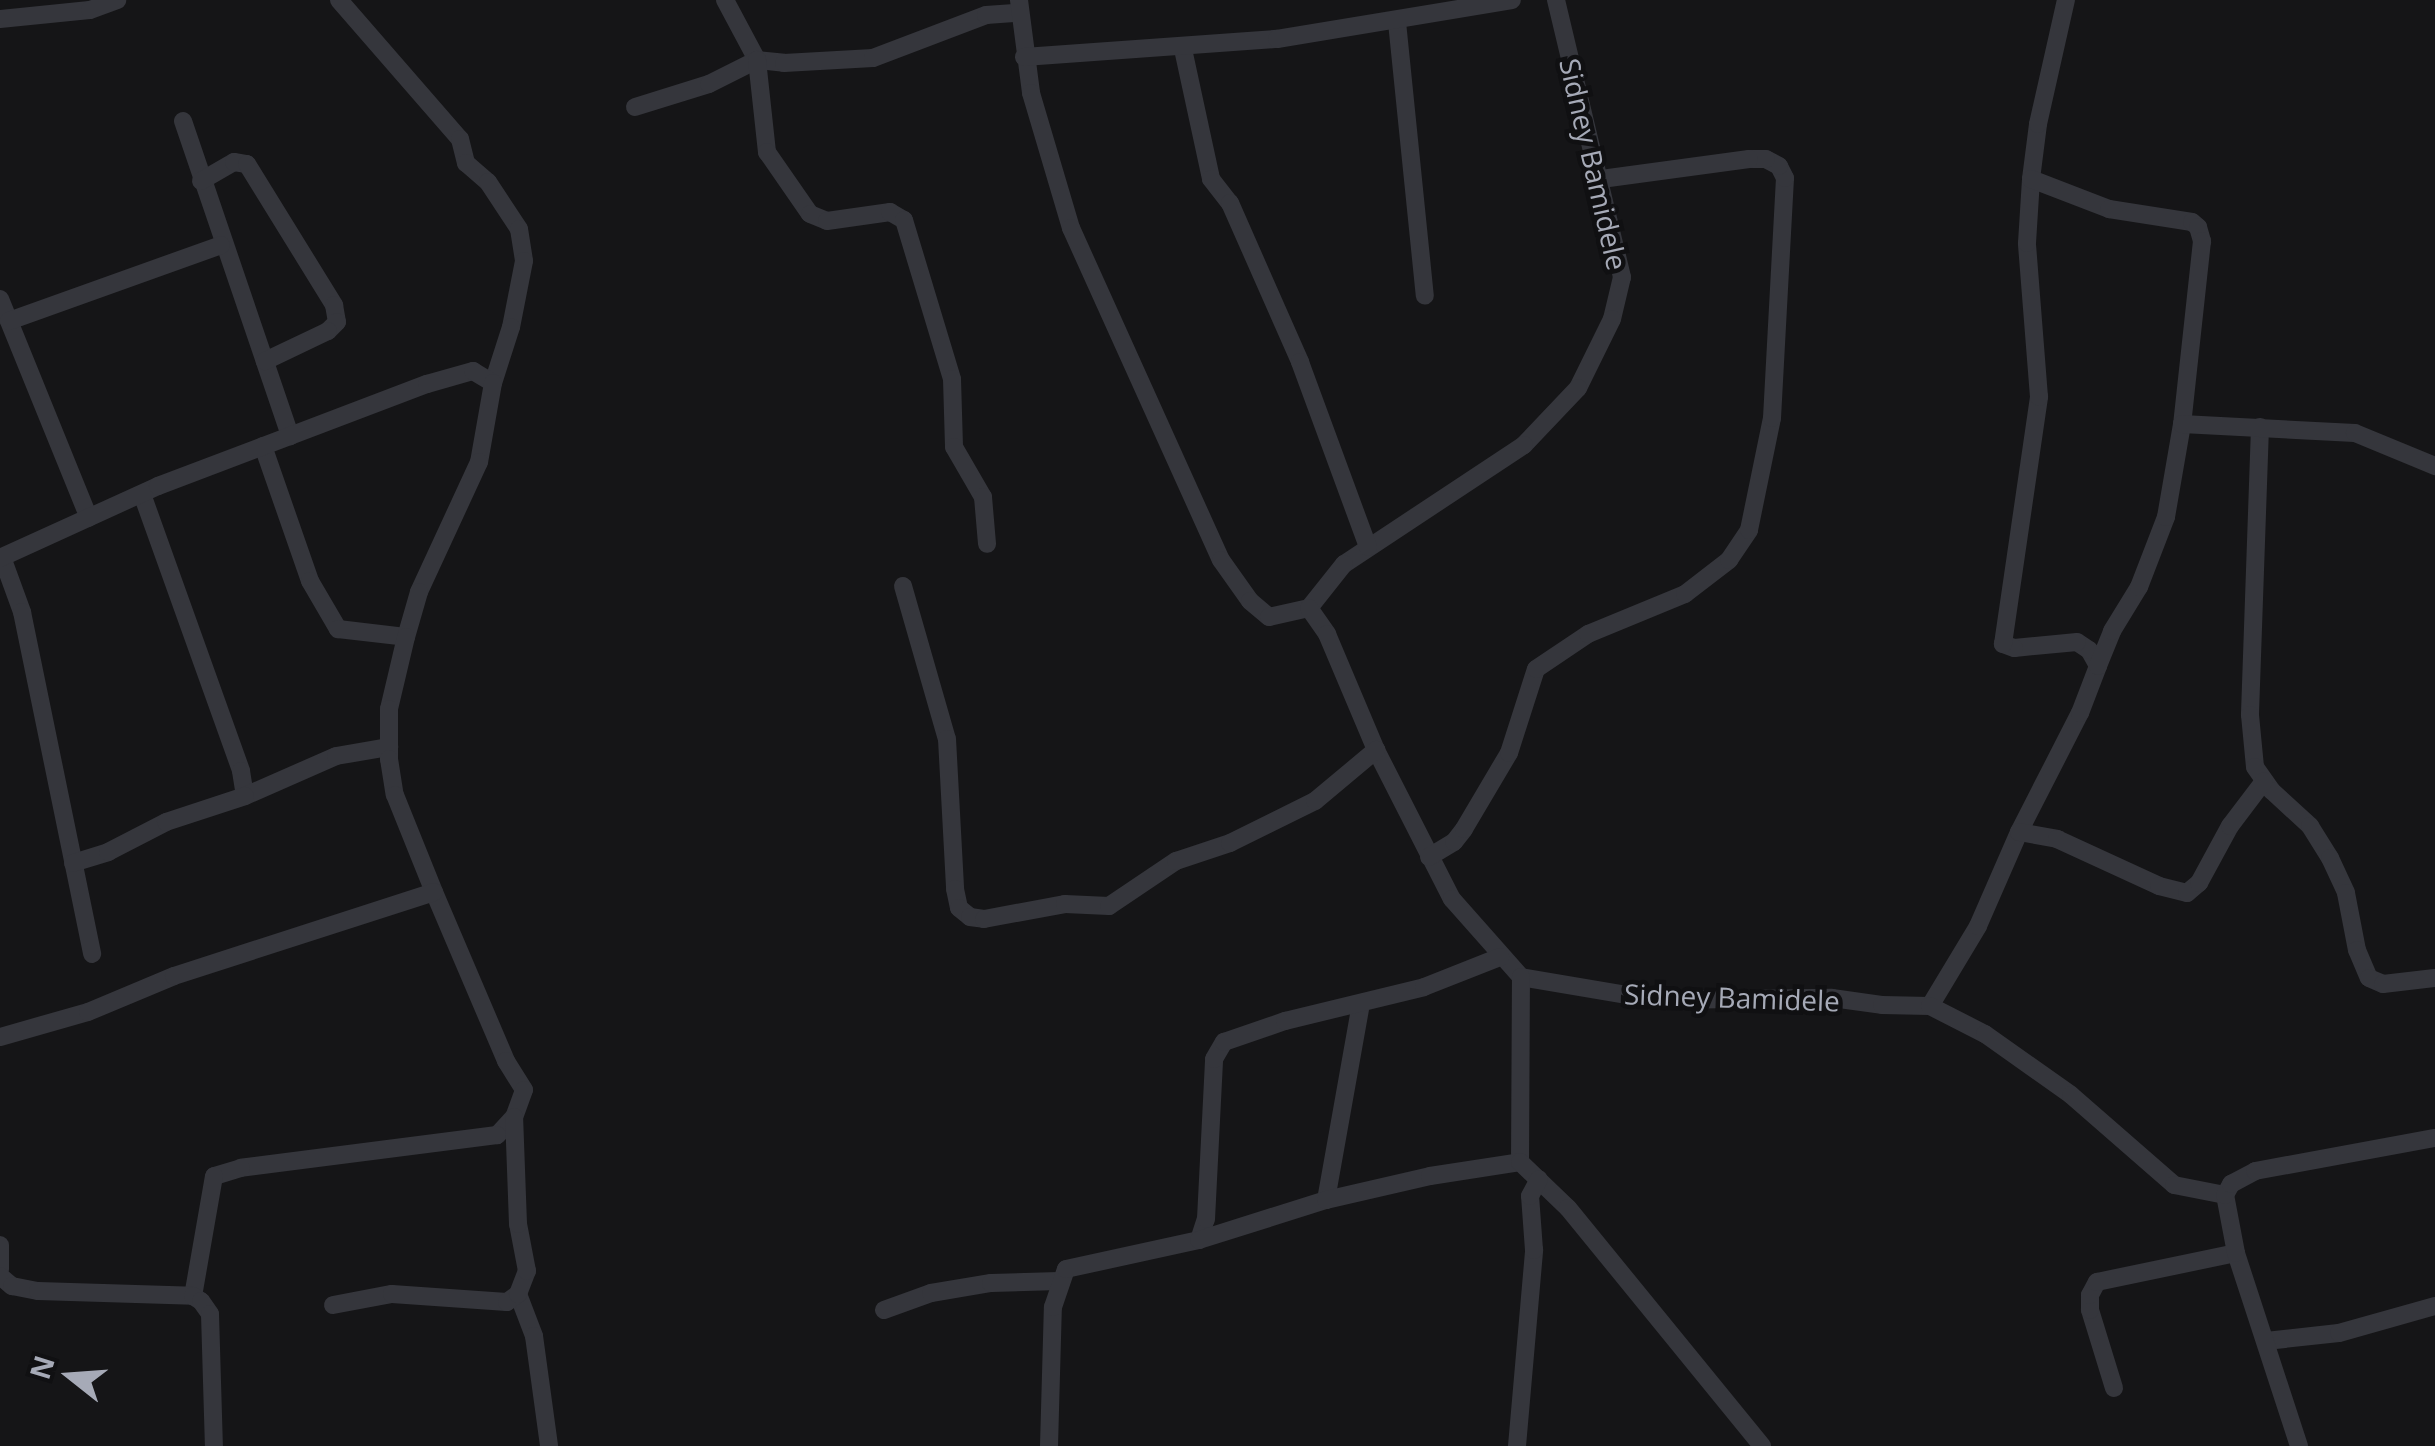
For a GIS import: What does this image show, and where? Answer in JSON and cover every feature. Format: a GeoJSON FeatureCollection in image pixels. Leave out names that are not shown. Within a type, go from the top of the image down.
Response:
{"type":"FeatureCollection","features":[{"type":"Feature","properties":{"kind":"street"},"geometry":{"type":"LineString","coordinates":[[0,19],[90,10],[117,0]]}},
{"type":"Feature","properties":{"kind":"street"},"geometry":{"type":"LineString","coordinates":[[333,1305],[392,1294],[508,1302],[518,1294],[527,1271],[518,1224],[514,1117],[524,1090],[506,1061],[395,795],[389,747],[389,708],[406,637],[419,592],[479,462],[491,374],[524,261],[519,229],[488,182],[466,163],[460,139],[338,0]]}},
{"type":"Feature","properties":{"kind":"street"},"geometry":{"type":"LineString","coordinates":[[725,0],[757,60],[767,152],[810,214],[827,221],[890,212],[904,220],[950,366],[954,447],[982,497],[988,544]]}},
{"type":"Feature","properties":{"kind":"street"},"geometry":{"type":"LineString","coordinates":[[1024,57],[1183,49],[1397,22],[1512,0]]}},
{"type":"Feature","properties":{"kind":"street","name":"Sidney Bamidele"},"geometry":{"type":"LineString","coordinates":[[1309,608],[1344,564],[1524,445],[1578,388],[1612,319],[1622,277],[1602,179],[1556,0]]}},
{"type":"Feature","properties":{"kind":"street"},"geometry":{"type":"LineString","coordinates":[[2066,0],[2038,124],[2031,180],[2027,243],[2039,397],[2003,644],[2014,648],[2077,642],[2089,650],[2098,666]]}},
{"type":"Feature","properties":{"kind":"street"},"geometry":{"type":"LineString","coordinates":[[635,107],[709,84],[757,60],[873,58],[1018,6],[1024,57],[1046,158],[1070,228],[1221,560],[1250,601],[1268,617],[1309,608],[1326,634],[1376,750],[1452,899],[1520,978],[1520,1162],[1568,1208],[1762,1446]]}},
{"type":"Feature","properties":{"kind":"street"},"geometry":{"type":"LineString","coordinates":[[1397,22],[1425,296]]}},
{"type":"Feature","properties":{"kind":"street"},"geometry":{"type":"LineString","coordinates":[[1183,49],[1211,179],[1230,203],[1300,362],[1368,548]]}},
{"type":"Feature","properties":{"kind":"street"},"geometry":{"type":"LineString","coordinates":[[182,121],[290,436]]}},
{"type":"Feature","properties":{"kind":"street"},"geometry":{"type":"LineString","coordinates":[[1429,857],[1454,842],[1509,753],[1536,669],[1588,634],[1685,594],[1730,560],[1749,530],[1772,418],[1784,178],[1778,166],[1766,159],[1748,158],[1602,179]]}},
{"type":"Feature","properties":{"kind":"street"},"geometry":{"type":"LineString","coordinates":[[202,181],[234,162],[247,164],[334,304],[337,322],[328,330],[265,361]]}},
{"type":"Feature","properties":{"kind":"street"},"geometry":{"type":"LineString","coordinates":[[2031,180],[2109,209],[2192,222],[2198,227],[2202,240],[2182,424],[2166,517],[2140,586],[2098,666],[2080,713],[2019,832],[1978,926],[1930,1006],[1985,1034],[2070,1095],[2174,1185],[2225,1196]]}},
{"type":"Feature","properties":{"kind":"street"},"geometry":{"type":"LineString","coordinates":[[9,320],[222,245]]}},
{"type":"Feature","properties":{"kind":"street"},"geometry":{"type":"LineString","coordinates":[[0,300],[90,518]]}},
{"type":"Feature","properties":{"kind":"street"},"geometry":{"type":"LineString","coordinates":[[92,954],[22,612],[1,558],[142,494],[427,384],[460,373],[491,374]]}},
{"type":"Feature","properties":{"kind":"street"},"geometry":{"type":"LineString","coordinates":[[2182,424],[2355,433],[2435,466]]}},
{"type":"Feature","properties":{"kind":"street"},"geometry":{"type":"LineString","coordinates":[[2260,427],[2252,754],[2264,781],[2310,826],[2330,858],[2346,893],[2356,950],[2368,978],[2382,984],[2435,978]]}},
{"type":"Feature","properties":{"kind":"street"},"geometry":{"type":"LineString","coordinates":[[263,446],[310,581],[338,629],[406,637]]}},
{"type":"Feature","properties":{"kind":"street"},"geometry":{"type":"LineString","coordinates":[[142,494],[241,771],[246,796]]}},
{"type":"Feature","properties":{"kind":"street"},"geometry":{"type":"LineString","coordinates":[[903,586],[947,740],[955,888],[959,908],[970,917],[984,919],[1065,904],[1109,906],[1144,884],[1155,871],[1230,843],[1315,800],[1376,750]]}},
{"type":"Feature","properties":{"kind":"street"},"geometry":{"type":"LineString","coordinates":[[73,863],[108,852],[166,822],[246,796],[336,756],[389,747]]}},
{"type":"Feature","properties":{"kind":"street"},"geometry":{"type":"LineString","coordinates":[[2019,832],[2057,839],[2159,886],[2186,894],[2199,883],[2230,826],[2264,781]]}},
{"type":"Feature","properties":{"kind":"street"},"geometry":{"type":"LineString","coordinates":[[0,1037],[88,1012],[174,976],[434,892]]}},
{"type":"Feature","properties":{"kind":"street"},"geometry":{"type":"LineString","coordinates":[[1200,1240],[1206,1220],[1216,1052],[1224,1042],[1241,1034],[1424,987],[1500,956]]}},
{"type":"Feature","properties":{"kind":"street","name":"Sidney Bamidele"},"geometry":{"type":"LineString","coordinates":[[1520,978],[1658,1000],[1832,998],[1930,1006]]}},
{"type":"Feature","properties":{"kind":"street"},"geometry":{"type":"LineString","coordinates":[[1326,1200],[1361,1003]]}},
{"type":"Feature","properties":{"kind":"street"},"geometry":{"type":"LineString","coordinates":[[193,1296],[201,1268],[210,1184],[218,1174],[497,1135],[514,1117]]}},
{"type":"Feature","properties":{"kind":"street"},"geometry":{"type":"LineString","coordinates":[[2298,1446],[2236,1253],[2225,1196],[2231,1184],[2254,1171],[2435,1138]]}},
{"type":"Feature","properties":{"kind":"street"},"geometry":{"type":"LineString","coordinates":[[1049,1446],[1052,1306],[1066,1269],[1200,1240],[1326,1200],[1430,1176],[1520,1162]]}},
{"type":"Feature","properties":{"kind":"street"},"geometry":{"type":"LineString","coordinates":[[1516,1446],[1534,1250],[1530,1196],[1539,1179]]}},
{"type":"Feature","properties":{"kind":"street"},"geometry":{"type":"LineString","coordinates":[[1206,1220],[1222,1234]]}},
{"type":"Feature","properties":{"kind":"street"},"geometry":{"type":"LineString","coordinates":[[0,1244],[0,1273],[12,1286],[38,1291],[193,1296],[210,1314],[214,1446]]}},
{"type":"Feature","properties":{"kind":"street"},"geometry":{"type":"LineString","coordinates":[[2114,1388],[2090,1310],[2090,1295],[2097,1282],[2236,1253]]}},
{"type":"Feature","properties":{"kind":"street"},"geometry":{"type":"LineString","coordinates":[[884,1310],[932,1293],[991,1284],[1059,1281]]}},
{"type":"Feature","properties":{"kind":"street"},"geometry":{"type":"LineString","coordinates":[[518,1294],[534,1336],[549,1446]]}},
{"type":"Feature","properties":{"kind":"street"},"geometry":{"type":"LineString","coordinates":[[2266,1341],[2338,1333],[2435,1306]]}}]}
